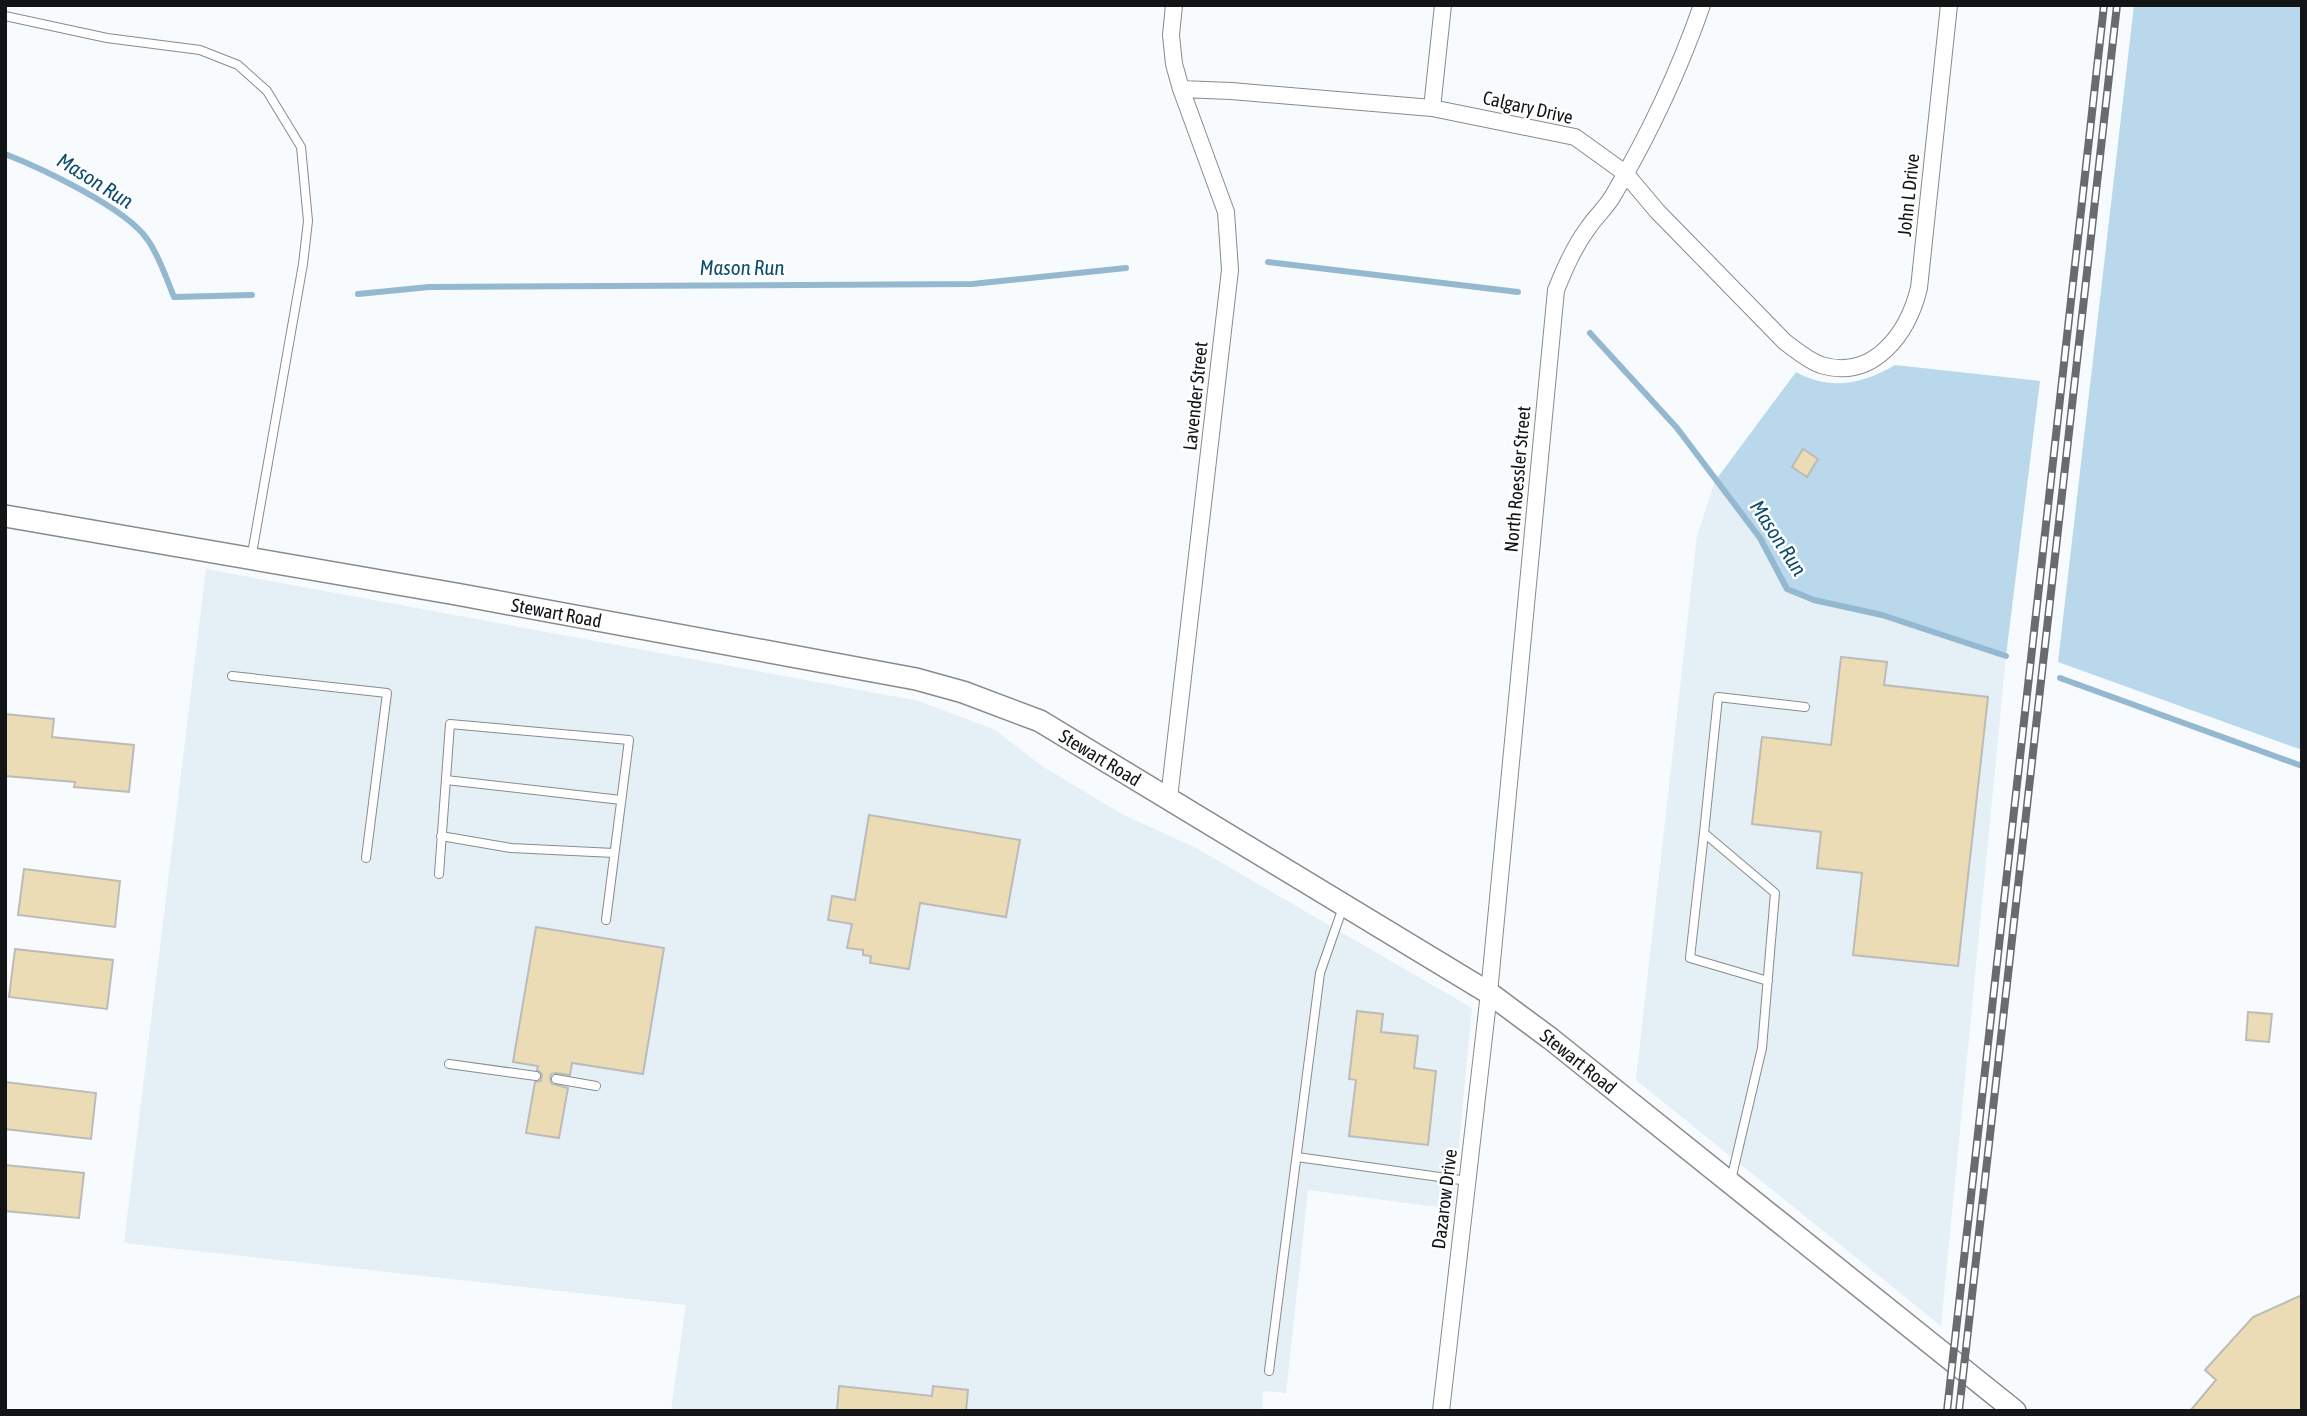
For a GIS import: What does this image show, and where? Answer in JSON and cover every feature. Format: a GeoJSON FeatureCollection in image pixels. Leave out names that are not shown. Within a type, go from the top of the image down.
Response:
{"type":"FeatureCollection","features":[{"type":"Feature","properties":{"kind":"street","name":"Lavender Street"},"geometry":{"type":"LineString","coordinates":[[1169,798],[1230,270],[1226,212],[1174,64],[1171,35],[1174,5]]}},
{"type":"Feature","properties":{"kind":"street"},"geometry":{"type":"LineString","coordinates":[[1432,108],[1443,5]]}},
{"type":"Feature","properties":{"kind":"street","name":"North Roessler Street"},"geometry":{"type":"LineString","coordinates":[[1489,993],[1556,290],[1571,255],[1613,197],[1656,119],[1683,59],[1702,5]]}},
{"type":"Feature","properties":{"kind":"street","name":"John L Drive"},"geometry":{"type":"LineString","coordinates":[[1861,365],[1881,354],[1898,338],[1913,312],[1919,288],[1949,5]]}},
{"type":"Feature","properties":{"kind":"street","name":"Calgary Drive"},"geometry":{"type":"LineString","coordinates":[[1181,89],[1432,108],[1574,137],[1625,173],[1657,211],[1785,342],[1805,357],[1822,365],[1842,368],[1861,365]]}},
{"type":"Feature","properties":{"kind":"street","name":"Stewart Road"},"geometry":{"type":"LineString","coordinates":[[5,516],[916,678],[963,692],[1040,721],[1489,993],[1551,1039],[2015,1411]]}},
{"type":"Feature","properties":{"kind":"street","name":"Dazarow Drive"},"geometry":{"type":"LineString","coordinates":[[1441,1411],[1489,993]]}},
{"type":"Feature","properties":{"kind":"lane"},"geometry":{"type":"LineString","coordinates":[[5,16],[107,38],[200,50],[238,65],[267,91],[301,147],[308,221],[303,264],[251,559]]}},
{"type":"Feature","properties":{"kind":"lane"},"geometry":{"type":"LineString","coordinates":[[232,677],[387,693],[366,858]]}},
{"type":"Feature","properties":{"kind":"lane"},"geometry":{"type":"LineString","coordinates":[[1768,981],[1690,958],[1718,697],[1805,707]]}},
{"type":"Feature","properties":{"kind":"lane"},"geometry":{"type":"LineString","coordinates":[[439,874],[450,724],[629,740],[606,920]]}},
{"type":"Feature","properties":{"kind":"lane"},"geometry":{"type":"LineString","coordinates":[[446,780],[621,800]]}},
{"type":"Feature","properties":{"kind":"lane"},"geometry":{"type":"LineString","coordinates":[[1704,833],[1775,893],[1762,1048],[1730,1182]]}},
{"type":"Feature","properties":{"kind":"lane"},"geometry":{"type":"LineString","coordinates":[[442,836],[511,848],[614,853]]}},
{"type":"Feature","properties":{"kind":"lane"},"geometry":{"type":"LineString","coordinates":[[1269,1371],[1320,973],[1344,905]]}},
{"type":"Feature","properties":{"kind":"lane"},"geometry":{"type":"LineString","coordinates":[[449,1064],[536,1076]]}},
{"type":"Feature","properties":{"kind":"lane"},"geometry":{"type":"LineString","coordinates":[[556,1079],[596,1086]]}},
{"type":"Feature","properties":{"kind":"lane"},"geometry":{"type":"LineString","coordinates":[[1297,1157],[1468,1181]]}},
{"type":"Feature","properties":{"kind":"shaded area"},"geometry":{"type":"Polygon","coordinates":[[[2134,5],[2302,5],[2302,750],[2058,662],[2134,5]]]}},
{"type":"Feature","properties":{"kind":"shaded area"},"geometry":{"type":"Polygon","coordinates":[[[1895,365],[2040,381],[2006,656],[1882,615],[1814,600],[1787,589],[1760,538],[1715,481],[1796,372],[1821,382],[1846,383],[1871,377],[1895,365]]]}},
{"type":"Feature","properties":{"kind":"shaded area"},"geometry":{"type":"Polygon","coordinates":[[[1715,481],[1760,538],[1787,589],[1814,600],[1882,615],[2006,656],[1941,1326],[1636,1080],[1697,536],[1715,481]]]}},
{"type":"Feature","properties":{"kind":"shaded area"},"geometry":{"type":"Polygon","coordinates":[[[206,569],[919,701],[995,730],[1042,766],[1120,813],[1196,848],[1472,1008],[1453,1209],[1308,1190],[1286,1393],[1263,1391],[1262,1411],[671,1411],[686,1305],[124,1243],[206,569]]]}},
{"type":"Feature","properties":{"kind":"building"},"geometry":{"type":"Polygon","coordinates":[[[1803,449],[1818,459],[1807,477],[1792,467],[1803,449]]]}},
{"type":"Feature","properties":{"kind":"building"},"geometry":{"type":"Polygon","coordinates":[[[1841,657],[1887,662],[1884,685],[1988,697],[1958,966],[1853,955],[1862,873],[1817,868],[1821,832],[1752,824],[1762,737],[1831,745],[1841,657]]]}},
{"type":"Feature","properties":{"kind":"building"},"geometry":{"type":"Polygon","coordinates":[[[5,714],[54,719],[52,737],[134,745],[129,792],[74,787],[75,782],[5,776],[5,714]]]}},
{"type":"Feature","properties":{"kind":"building"},"geometry":{"type":"Polygon","coordinates":[[[869,815],[1020,840],[1006,917],[920,903],[909,969],[870,963],[871,956],[863,955],[863,950],[847,948],[852,924],[828,920],[832,896],[855,900],[869,815]]]}},
{"type":"Feature","properties":{"kind":"building"},"geometry":{"type":"Polygon","coordinates":[[[24,869],[120,881],[115,927],[18,915],[24,869]]]}},
{"type":"Feature","properties":{"kind":"building"},"geometry":{"type":"Polygon","coordinates":[[[536,927],[664,948],[643,1074],[572,1063],[570,1075],[551,1074],[552,1084],[568,1088],[559,1138],[526,1133],[535,1082],[541,1081],[542,1074],[537,1070],[538,1066],[513,1062],[536,927]]]}},
{"type":"Feature","properties":{"kind":"building"},"geometry":{"type":"Polygon","coordinates":[[[15,949],[113,960],[107,1009],[9,997],[15,949]]]}},
{"type":"Feature","properties":{"kind":"building"},"geometry":{"type":"Polygon","coordinates":[[[1357,1011],[1383,1014],[1381,1032],[1418,1036],[1414,1068],[1436,1071],[1428,1145],[1349,1136],[1356,1080],[1349,1079],[1357,1011]]]}},
{"type":"Feature","properties":{"kind":"building"},"geometry":{"type":"Polygon","coordinates":[[[2248,1012],[2272,1014],[2269,1042],[2246,1040],[2248,1012]]]}},
{"type":"Feature","properties":{"kind":"building"},"geometry":{"type":"Polygon","coordinates":[[[5,1082],[96,1093],[91,1139],[5,1129],[5,1082]]]}},
{"type":"Feature","properties":{"kind":"building"},"geometry":{"type":"Polygon","coordinates":[[[5,1165],[84,1173],[79,1218],[5,1211],[5,1165]]]}},
{"type":"Feature","properties":{"kind":"building"},"geometry":{"type":"Polygon","coordinates":[[[2302,1295],[2302,1411],[2190,1411],[2216,1380],[2205,1370],[2253,1317],[2302,1295]]]}},
{"type":"Feature","properties":{"kind":"building"},"geometry":{"type":"Polygon","coordinates":[[[839,1386],[932,1396],[933,1386],[968,1390],[966,1411],[837,1411],[839,1386]]]}},
{"type":"Feature","properties":{"kind":"waterway","name":"Mason Run"},"geometry":{"type":"LineString","coordinates":[[5,154],[82,190],[136,227],[155,252],[174,297],[252,295]]}},
{"type":"Feature","properties":{"kind":"waterway","name":"Mason Run"},"geometry":{"type":"LineString","coordinates":[[1268,262],[1518,292]]}},
{"type":"Feature","properties":{"kind":"waterway","name":"Mason Run"},"geometry":{"type":"LineString","coordinates":[[358,294],[429,287],[972,284],[1126,268]]}},
{"type":"Feature","properties":{"kind":"waterway","name":"Mason Run"},"geometry":{"type":"LineString","coordinates":[[1590,333],[1677,428],[1760,538],[1787,589],[1814,600],[1882,615],[2006,656]]}},
{"type":"Feature","properties":{"kind":"waterway","name":"Mason Run"},"geometry":{"type":"LineString","coordinates":[[2060,678],[2302,766]]}},
{"type":"Feature","properties":{"kind":"railway"},"geometry":{"type":"LineString","coordinates":[[1947,1411],[2104,5]]}},
{"type":"Feature","properties":{"kind":"railway"},"geometry":{"type":"LineString","coordinates":[[1959,1411],[2117,5]]}}]}
